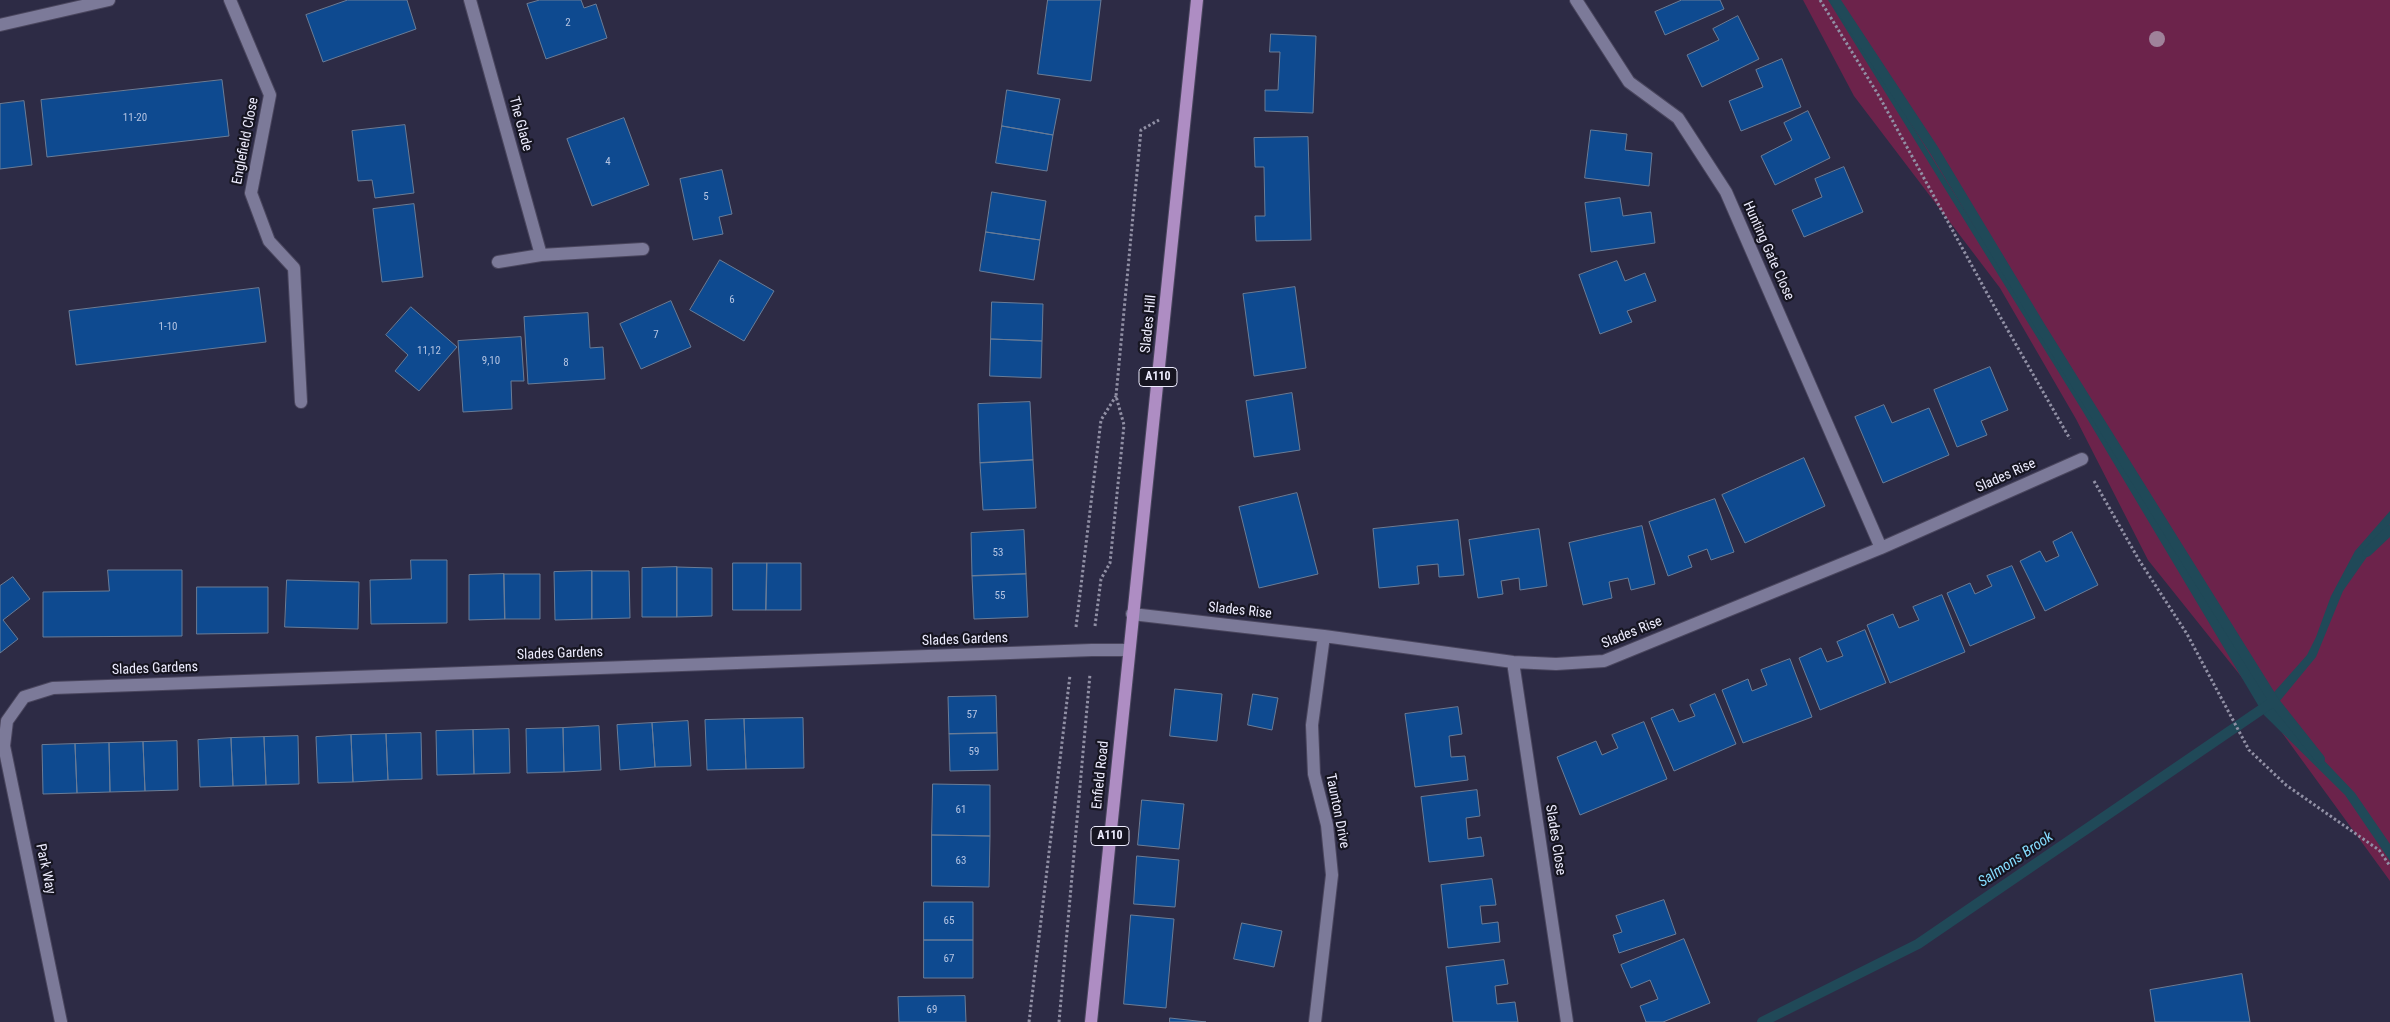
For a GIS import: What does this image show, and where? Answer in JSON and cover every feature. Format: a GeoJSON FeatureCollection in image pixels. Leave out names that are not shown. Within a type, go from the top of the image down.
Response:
{"type":"FeatureCollection","features":[{"type":"Feature","properties":{"kind":"main road","name":"Slades Hill"},"geometry":{"type":"LineString","coordinates":[[1128,650],[1188,103],[1197,0]]}},
{"type":"Feature","properties":{"kind":"main road","name":"Enfield Road"},"geometry":{"type":"LineString","coordinates":[[1091,1022],[1128,650]]}},
{"type":"Feature","properties":{"kind":"street"},"geometry":{"type":"LineString","coordinates":[[0,25],[83,4],[109,0]]}},
{"type":"Feature","properties":{"kind":"street","name":"Englefield Close"},"geometry":{"type":"LineString","coordinates":[[230,0],[270,95],[251,194],[269,241],[294,268],[301,402]]}},
{"type":"Feature","properties":{"kind":"street","name":"The Glade"},"geometry":{"type":"LineString","coordinates":[[470,0],[541,255]]}},
{"type":"Feature","properties":{"kind":"street","name":"Hunting Gate Close"},"geometry":{"type":"LineString","coordinates":[[1576,0],[1629,82],[1678,118],[1726,192],[1881,548]]}},
{"type":"Feature","properties":{"kind":"street"},"geometry":{"type":"LineString","coordinates":[[498,262],[541,255],[643,249]]}},
{"type":"Feature","properties":{"kind":"street","name":"Slades Rise"},"geometry":{"type":"LineString","coordinates":[[1132,614],[1324,636],[1513,662],[1556,664],[1604,661],[1881,548],[2082,459]]}},
{"type":"Feature","properties":{"kind":"street","name":"Taunton Drive"},"geometry":{"type":"LineString","coordinates":[[1315,1022],[1332,875],[1327,825],[1314,774],[1312,725],[1324,636]]}},
{"type":"Feature","properties":{"kind":"street","name":"Slades Gardens"},"geometry":{"type":"LineString","coordinates":[[7,721],[24,697],[53,688],[1128,650]]}},
{"type":"Feature","properties":{"kind":"street","name":"Slades Close"},"geometry":{"type":"LineString","coordinates":[[1513,662],[1568,1022]]}},
{"type":"Feature","properties":{"kind":"street","name":"Park Way"},"geometry":{"type":"LineString","coordinates":[[7,721],[4,746],[62,1022]]}},
{"type":"Feature","properties":{"kind":"path"},"geometry":{"type":"LineString","coordinates":[[1820,0],[1880,96],[1989,297],[2139,560],[2187,634],[2249,750],[2286,785],[2378,850],[2390,866]]}},
{"type":"Feature","properties":{"kind":"path"},"geometry":{"type":"LineString","coordinates":[[1059,1022],[1092,650],[1101,579],[1110,563],[1124,425],[1116,396],[1141,130],[1188,103]]}},
{"type":"Feature","properties":{"kind":"path"},"geometry":{"type":"LineString","coordinates":[[1029,1022],[1101,420],[1116,396]]}},
{"type":"Feature","properties":{"kind":"shaded area"},"geometry":{"type":"Polygon","coordinates":[[[1803,0],[2390,0],[2390,881],[2240,675],[2148,560],[2076,419],[2000,288],[1854,96],[1803,0]]]}},
{"type":"Feature","properties":{"kind":"water"},"geometry":{"type":"Polygon","coordinates":[[[1828,0],[1831,0],[1872,61],[2268,699],[2307,655],[2316,637],[2331,596],[2355,551],[2390,511],[2390,524],[2343,591],[2316,657],[2274,708],[2355,793],[2390,844],[2390,861],[2345,795],[2264,715],[2082,410],[1828,0]]]}},
{"type":"Feature","properties":{"kind":"building"},"geometry":{"type":"Polygon","coordinates":[[[348,0],[407,0],[416,29],[323,62],[306,15],[348,0]]]}},
{"type":"Feature","properties":{"kind":"building"},"geometry":{"type":"Polygon","coordinates":[[[540,0],[581,0],[584,8],[596,4],[607,38],[546,59],[527,4],[540,0]]]}},
{"type":"Feature","properties":{"kind":"building"},"geometry":{"type":"Polygon","coordinates":[[[1048,0],[1101,0],[1091,81],[1038,74],[1048,0]]]}},
{"type":"Feature","properties":{"kind":"building"},"geometry":{"type":"Polygon","coordinates":[[[1682,0],[1720,0],[1724,9],[1665,35],[1655,12],[1682,0]]]}},
{"type":"Feature","properties":{"kind":"building"},"geometry":{"type":"Polygon","coordinates":[[[1738,16],[1759,59],[1702,87],[1687,55],[1719,40],[1713,29],[1738,16]]]}},
{"type":"Feature","properties":{"kind":"building"},"geometry":{"type":"Polygon","coordinates":[[[1271,34],[1316,36],[1313,113],[1265,111],[1265,90],[1278,90],[1280,52],[1270,52],[1271,34]]]}},
{"type":"Feature","properties":{"kind":"building"},"geometry":{"type":"Polygon","coordinates":[[[1782,59],[1801,107],[1741,131],[1729,101],[1763,87],[1756,70],[1782,59]]]}},
{"type":"Feature","properties":{"kind":"building"},"geometry":{"type":"Polygon","coordinates":[[[222,80],[229,136],[47,157],[41,100],[222,80]]]}},
{"type":"Feature","properties":{"kind":"building"},"geometry":{"type":"Polygon","coordinates":[[[1007,90],[1060,99],[1053,135],[1002,126],[1007,90]]]}},
{"type":"Feature","properties":{"kind":"building"},"geometry":{"type":"Polygon","coordinates":[[[24,101],[32,165],[0,169],[0,104],[24,101]]]}},
{"type":"Feature","properties":{"kind":"building"},"geometry":{"type":"Polygon","coordinates":[[[1808,111],[1830,158],[1775,185],[1761,156],[1792,140],[1784,123],[1808,111]]]}},
{"type":"Feature","properties":{"kind":"building"},"geometry":{"type":"Polygon","coordinates":[[[624,118],[649,185],[592,206],[567,139],[624,118]]]}},
{"type":"Feature","properties":{"kind":"building"},"geometry":{"type":"Polygon","coordinates":[[[405,125],[414,193],[375,198],[372,180],[358,181],[352,131],[405,125]]]}},
{"type":"Feature","properties":{"kind":"building"},"geometry":{"type":"Polygon","coordinates":[[[1002,126],[1053,135],[1047,171],[996,163],[1002,126]]]}},
{"type":"Feature","properties":{"kind":"building"},"geometry":{"type":"Polygon","coordinates":[[[1591,130],[1627,134],[1625,150],[1652,153],[1649,186],[1585,178],[1591,130]]]}},
{"type":"Feature","properties":{"kind":"building"},"geometry":{"type":"Polygon","coordinates":[[[1308,137],[1311,240],[1256,241],[1255,216],[1265,216],[1264,167],[1255,167],[1254,138],[1308,137]]]}},
{"type":"Feature","properties":{"kind":"building"},"geometry":{"type":"Polygon","coordinates":[[[1844,167],[1863,212],[1804,237],[1792,210],[1822,197],[1815,179],[1844,167]]]}},
{"type":"Feature","properties":{"kind":"building"},"geometry":{"type":"Polygon","coordinates":[[[722,170],[732,214],[719,217],[723,234],[693,240],[680,179],[722,170]]]}},
{"type":"Feature","properties":{"kind":"building"},"geometry":{"type":"Polygon","coordinates":[[[992,192],[1046,201],[1040,240],[986,232],[992,192]]]}},
{"type":"Feature","properties":{"kind":"building"},"geometry":{"type":"Polygon","coordinates":[[[1620,198],[1623,216],[1651,212],[1655,243],[1591,252],[1585,203],[1620,198]]]}},
{"type":"Feature","properties":{"kind":"building"},"geometry":{"type":"Polygon","coordinates":[[[414,204],[423,277],[382,282],[373,209],[414,204]]]}},
{"type":"Feature","properties":{"kind":"building"},"geometry":{"type":"Polygon","coordinates":[[[986,232],[1040,240],[1034,280],[980,271],[986,232]]]}},
{"type":"Feature","properties":{"kind":"building"},"geometry":{"type":"Polygon","coordinates":[[[720,260],[774,291],[744,341],[690,310],[720,260]]]}},
{"type":"Feature","properties":{"kind":"building"},"geometry":{"type":"Polygon","coordinates":[[[1617,261],[1625,281],[1645,273],[1656,301],[1627,311],[1632,322],[1600,334],[1579,275],[1617,261]]]}},
{"type":"Feature","properties":{"kind":"building"},"geometry":{"type":"Polygon","coordinates":[[[1295,287],[1306,368],[1254,376],[1243,294],[1295,287]]]}},
{"type":"Feature","properties":{"kind":"building"},"geometry":{"type":"Polygon","coordinates":[[[259,288],[266,342],[76,365],[69,311],[259,288]]]}},
{"type":"Feature","properties":{"kind":"building"},"geometry":{"type":"Polygon","coordinates":[[[671,301],[691,347],[641,369],[620,324],[671,301]]]}},
{"type":"Feature","properties":{"kind":"building"},"geometry":{"type":"Polygon","coordinates":[[[992,302],[1043,304],[1042,341],[991,339],[992,302]]]}},
{"type":"Feature","properties":{"kind":"building"},"geometry":{"type":"Polygon","coordinates":[[[411,307],[457,347],[419,391],[395,371],[408,355],[386,335],[411,307]]]}},
{"type":"Feature","properties":{"kind":"building"},"geometry":{"type":"Polygon","coordinates":[[[588,313],[590,348],[603,347],[605,379],[528,384],[524,317],[588,313]]]}},
{"type":"Feature","properties":{"kind":"building"},"geometry":{"type":"Polygon","coordinates":[[[521,337],[524,381],[511,381],[512,409],[463,412],[458,341],[521,337]]]}},
{"type":"Feature","properties":{"kind":"building"},"geometry":{"type":"Polygon","coordinates":[[[991,339],[1042,341],[1041,378],[990,376],[991,339]]]}},
{"type":"Feature","properties":{"kind":"building"},"geometry":{"type":"Polygon","coordinates":[[[1990,367],[2008,410],[1981,421],[1987,435],[1957,447],[1934,390],[1990,367]]]}},
{"type":"Feature","properties":{"kind":"building"},"geometry":{"type":"Polygon","coordinates":[[[1292,393],[1300,450],[1254,457],[1246,401],[1292,393]]]}},
{"type":"Feature","properties":{"kind":"building"},"geometry":{"type":"Polygon","coordinates":[[[1030,402],[1033,460],[980,463],[978,404],[1030,402]]]}},
{"type":"Feature","properties":{"kind":"building"},"geometry":{"type":"Polygon","coordinates":[[[1884,405],[1892,423],[1929,408],[1949,455],[1883,483],[1855,417],[1884,405]]]}},
{"type":"Feature","properties":{"kind":"building"},"geometry":{"type":"Polygon","coordinates":[[[1804,458],[1825,506],[1745,543],[1722,495],[1804,458]]]}},
{"type":"Feature","properties":{"kind":"building"},"geometry":{"type":"Polygon","coordinates":[[[1033,460],[1036,508],[983,510],[980,463],[1033,460]]]}},
{"type":"Feature","properties":{"kind":"building"},"geometry":{"type":"Polygon","coordinates":[[[1297,493],[1318,574],[1259,588],[1239,507],[1297,493]]]}},
{"type":"Feature","properties":{"kind":"building"},"geometry":{"type":"Polygon","coordinates":[[[1715,499],[1734,552],[1711,560],[1707,549],[1688,556],[1692,567],[1668,576],[1649,522],[1715,499]]]}},
{"type":"Feature","properties":{"kind":"building"},"geometry":{"type":"Polygon","coordinates":[[[1458,520],[1464,575],[1439,577],[1438,564],[1417,566],[1419,584],[1379,588],[1373,529],[1458,520]]]}},
{"type":"Feature","properties":{"kind":"building"},"geometry":{"type":"Polygon","coordinates":[[[1642,526],[1655,584],[1631,590],[1628,578],[1609,582],[1612,598],[1583,605],[1569,543],[1642,526]]]}},
{"type":"Feature","properties":{"kind":"building"},"geometry":{"type":"Polygon","coordinates":[[[1539,529],[1547,586],[1520,590],[1519,578],[1501,581],[1503,594],[1478,598],[1469,540],[1539,529]]]}},
{"type":"Feature","properties":{"kind":"building"},"geometry":{"type":"Polygon","coordinates":[[[1024,530],[1026,574],[972,576],[971,533],[1024,530]]]}},
{"type":"Feature","properties":{"kind":"building"},"geometry":{"type":"Polygon","coordinates":[[[2072,532],[2098,585],[2045,611],[2020,561],[2040,551],[2046,562],[2059,556],[2053,542],[2072,532]]]}},
{"type":"Feature","properties":{"kind":"building"},"geometry":{"type":"Polygon","coordinates":[[[411,560],[447,560],[447,623],[371,624],[370,580],[411,579],[411,560]]]}},
{"type":"Feature","properties":{"kind":"building"},"geometry":{"type":"Polygon","coordinates":[[[733,563],[767,563],[766,610],[733,610],[733,563]]]}},
{"type":"Feature","properties":{"kind":"building"},"geometry":{"type":"Polygon","coordinates":[[[767,563],[801,563],[801,610],[766,610],[767,563]]]}},
{"type":"Feature","properties":{"kind":"building"},"geometry":{"type":"Polygon","coordinates":[[[2012,566],[2035,618],[1970,646],[1947,593],[1970,583],[1975,594],[1992,586],[1987,576],[2012,566]]]}},
{"type":"Feature","properties":{"kind":"building"},"geometry":{"type":"Polygon","coordinates":[[[677,567],[677,617],[642,617],[642,568],[677,567]]]}},
{"type":"Feature","properties":{"kind":"building"},"geometry":{"type":"Polygon","coordinates":[[[677,567],[712,568],[712,616],[677,617],[677,567]]]}},
{"type":"Feature","properties":{"kind":"building"},"geometry":{"type":"Polygon","coordinates":[[[108,570],[182,570],[182,636],[43,637],[43,592],[109,591],[108,570]]]}},
{"type":"Feature","properties":{"kind":"building"},"geometry":{"type":"Polygon","coordinates":[[[592,571],[592,619],[555,620],[554,572],[592,571]]]}},
{"type":"Feature","properties":{"kind":"building"},"geometry":{"type":"Polygon","coordinates":[[[592,571],[629,571],[630,618],[592,619],[592,571]]]}},
{"type":"Feature","properties":{"kind":"building"},"geometry":{"type":"Polygon","coordinates":[[[504,574],[505,619],[469,620],[469,575],[504,574]]]}},
{"type":"Feature","properties":{"kind":"building"},"geometry":{"type":"Polygon","coordinates":[[[504,574],[540,574],[540,619],[505,619],[504,574]]]}},
{"type":"Feature","properties":{"kind":"building"},"geometry":{"type":"Polygon","coordinates":[[[1026,574],[1028,617],[974,619],[972,576],[1026,574]]]}},
{"type":"Feature","properties":{"kind":"building"},"geometry":{"type":"Polygon","coordinates":[[[13,577],[30,599],[3,620],[18,639],[0,653],[0,586],[13,577]]]}},
{"type":"Feature","properties":{"kind":"building"},"geometry":{"type":"Polygon","coordinates":[[[287,580],[359,582],[358,629],[285,627],[287,580]]]}},
{"type":"Feature","properties":{"kind":"building"},"geometry":{"type":"Polygon","coordinates":[[[197,587],[268,587],[268,633],[197,634],[197,587]]]}},
{"type":"Feature","properties":{"kind":"building"},"geometry":{"type":"Polygon","coordinates":[[[1942,595],[1965,652],[1890,683],[1867,625],[1893,614],[1899,628],[1919,620],[1913,607],[1942,595]]]}},
{"type":"Feature","properties":{"kind":"building"},"geometry":{"type":"Polygon","coordinates":[[[1865,630],[1886,683],[1820,710],[1799,658],[1821,648],[1827,662],[1843,656],[1837,642],[1865,630]]]}},
{"type":"Feature","properties":{"kind":"building"},"geometry":{"type":"Polygon","coordinates":[[[1790,659],[1812,717],[1743,743],[1722,690],[1748,679],[1752,691],[1767,685],[1761,670],[1790,659]]]}},
{"type":"Feature","properties":{"kind":"building"},"geometry":{"type":"Polygon","coordinates":[[[1175,689],[1222,694],[1217,741],[1170,736],[1175,689]]]}},
{"type":"Feature","properties":{"kind":"building"},"geometry":{"type":"Polygon","coordinates":[[[1253,694],[1278,698],[1272,730],[1248,725],[1253,694]]]}},
{"type":"Feature","properties":{"kind":"building"},"geometry":{"type":"Polygon","coordinates":[[[1715,694],[1736,744],[1674,771],[1651,718],[1673,709],[1679,722],[1695,716],[1690,705],[1715,694]]]}},
{"type":"Feature","properties":{"kind":"building"},"geometry":{"type":"Polygon","coordinates":[[[996,696],[997,733],[949,734],[948,697],[996,696]]]}},
{"type":"Feature","properties":{"kind":"building"},"geometry":{"type":"Polygon","coordinates":[[[1458,707],[1462,734],[1449,736],[1451,757],[1465,756],[1468,780],[1415,787],[1405,714],[1458,707]]]}},
{"type":"Feature","properties":{"kind":"building"},"geometry":{"type":"Polygon","coordinates":[[[803,718],[804,768],[746,769],[744,719],[803,718]]]}},
{"type":"Feature","properties":{"kind":"building"},"geometry":{"type":"Polygon","coordinates":[[[744,719],[746,769],[707,770],[705,720],[744,719]]]}},
{"type":"Feature","properties":{"kind":"building"},"geometry":{"type":"Polygon","coordinates":[[[688,721],[691,766],[655,767],[652,723],[688,721]]]}},
{"type":"Feature","properties":{"kind":"building"},"geometry":{"type":"Polygon","coordinates":[[[1644,722],[1667,779],[1580,815],[1557,757],[1596,741],[1602,755],[1618,748],[1612,735],[1644,722]]]}},
{"type":"Feature","properties":{"kind":"building"},"geometry":{"type":"Polygon","coordinates":[[[652,723],[655,767],[620,770],[617,725],[652,723]]]}},
{"type":"Feature","properties":{"kind":"building"},"geometry":{"type":"Polygon","coordinates":[[[599,726],[601,770],[564,772],[563,728],[599,726]]]}},
{"type":"Feature","properties":{"kind":"building"},"geometry":{"type":"Polygon","coordinates":[[[563,728],[564,772],[527,773],[526,729],[563,728]]]}},
{"type":"Feature","properties":{"kind":"building"},"geometry":{"type":"Polygon","coordinates":[[[509,729],[510,773],[474,774],[473,730],[509,729]]]}},
{"type":"Feature","properties":{"kind":"building"},"geometry":{"type":"Polygon","coordinates":[[[473,730],[474,774],[437,775],[436,731],[473,730]]]}},
{"type":"Feature","properties":{"kind":"building"},"geometry":{"type":"Polygon","coordinates":[[[421,733],[422,779],[388,780],[386,734],[421,733]]]}},
{"type":"Feature","properties":{"kind":"building"},"geometry":{"type":"Polygon","coordinates":[[[997,733],[998,770],[950,771],[949,734],[997,733]]]}},
{"type":"Feature","properties":{"kind":"building"},"geometry":{"type":"Polygon","coordinates":[[[386,734],[388,780],[353,782],[351,735],[386,734]]]}},
{"type":"Feature","properties":{"kind":"building"},"geometry":{"type":"Polygon","coordinates":[[[351,735],[353,782],[318,783],[316,737],[351,735]]]}},
{"type":"Feature","properties":{"kind":"building"},"geometry":{"type":"Polygon","coordinates":[[[298,736],[299,784],[266,785],[264,737],[298,736]]]}},
{"type":"Feature","properties":{"kind":"building"},"geometry":{"type":"Polygon","coordinates":[[[264,737],[266,785],[233,786],[231,738],[264,737]]]}},
{"type":"Feature","properties":{"kind":"building"},"geometry":{"type":"Polygon","coordinates":[[[231,738],[233,786],[200,787],[198,740],[231,738]]]}},
{"type":"Feature","properties":{"kind":"building"},"geometry":{"type":"Polygon","coordinates":[[[177,741],[178,790],[145,791],[143,742],[177,741]]]}},
{"type":"Feature","properties":{"kind":"building"},"geometry":{"type":"Polygon","coordinates":[[[143,742],[145,791],[110,792],[109,743],[143,742]]]}},
{"type":"Feature","properties":{"kind":"building"},"geometry":{"type":"Polygon","coordinates":[[[109,743],[110,792],[77,793],[75,744],[109,743]]]}},
{"type":"Feature","properties":{"kind":"building"},"geometry":{"type":"Polygon","coordinates":[[[75,744],[77,793],[43,794],[42,745],[75,744]]]}},
{"type":"Feature","properties":{"kind":"building"},"geometry":{"type":"Polygon","coordinates":[[[933,784],[990,785],[990,836],[932,835],[933,784]]]}},
{"type":"Feature","properties":{"kind":"building"},"geometry":{"type":"Polygon","coordinates":[[[1477,790],[1480,816],[1466,818],[1468,839],[1481,837],[1484,856],[1429,862],[1421,797],[1477,790]]]}},
{"type":"Feature","properties":{"kind":"building"},"geometry":{"type":"Polygon","coordinates":[[[1142,800],[1184,804],[1179,849],[1138,845],[1142,800]]]}},
{"type":"Feature","properties":{"kind":"building"},"geometry":{"type":"Polygon","coordinates":[[[932,835],[990,836],[989,887],[932,886],[932,835]]]}},
{"type":"Feature","properties":{"kind":"building"},"geometry":{"type":"Polygon","coordinates":[[[1137,856],[1179,860],[1175,907],[1134,904],[1137,856]]]}},
{"type":"Feature","properties":{"kind":"building"},"geometry":{"type":"Polygon","coordinates":[[[1492,879],[1496,905],[1480,906],[1482,924],[1498,922],[1500,942],[1448,948],[1441,885],[1492,879]]]}},
{"type":"Feature","properties":{"kind":"building"},"geometry":{"type":"Polygon","coordinates":[[[1664,900],[1676,934],[1619,953],[1613,935],[1622,932],[1616,916],[1664,900]]]}},
{"type":"Feature","properties":{"kind":"building"},"geometry":{"type":"Polygon","coordinates":[[[924,902],[973,902],[973,940],[924,940],[924,902]]]}},
{"type":"Feature","properties":{"kind":"building"},"geometry":{"type":"Polygon","coordinates":[[[1131,915],[1174,919],[1166,1008],[1124,1004],[1131,915]]]}},
{"type":"Feature","properties":{"kind":"building"},"geometry":{"type":"Polygon","coordinates":[[[1242,923],[1282,931],[1274,967],[1234,959],[1242,923]]]}},
{"type":"Feature","properties":{"kind":"building"},"geometry":{"type":"Polygon","coordinates":[[[1684,939],[1710,1003],[1663,1022],[1646,1022],[1640,1006],[1658,999],[1650,980],[1631,988],[1621,965],[1684,939]]]}},
{"type":"Feature","properties":{"kind":"building"},"geometry":{"type":"Polygon","coordinates":[[[924,940],[973,940],[973,978],[924,978],[924,940]]]}},
{"type":"Feature","properties":{"kind":"building"},"geometry":{"type":"Polygon","coordinates":[[[1504,960],[1508,984],[1495,986],[1497,1004],[1515,1002],[1518,1022],[1453,1022],[1446,967],[1504,960]]]}},
{"type":"Feature","properties":{"kind":"building"},"geometry":{"type":"Polygon","coordinates":[[[2242,974],[2250,1022],[2155,1022],[2150,990],[2242,974]]]}},
{"type":"Feature","properties":{"kind":"building"},"geometry":{"type":"Polygon","coordinates":[[[965,996],[966,1022],[899,1022],[898,997],[965,996]]]}},
{"type":"Feature","properties":{"kind":"building"},"geometry":{"type":"Polygon","coordinates":[[[1170,1018],[1206,1022],[1170,1022],[1170,1018]]]}},
{"type":"Feature","properties":{"kind":"waterway"},"geometry":{"type":"LineString","coordinates":[[1835,0],[1934,150],[2040,326],[2274,701],[2320,759]]}},
{"type":"Feature","properties":{"kind":"waterway","name":"Salmons Brook"},"geometry":{"type":"LineString","coordinates":[[2367,552],[2390,530]]}},
{"type":"Feature","properties":{"kind":"waterway","name":"Salmons Brook"},"geometry":{"type":"LineString","coordinates":[[1762,1022],[1918,944],[2271,703]]}}]}
